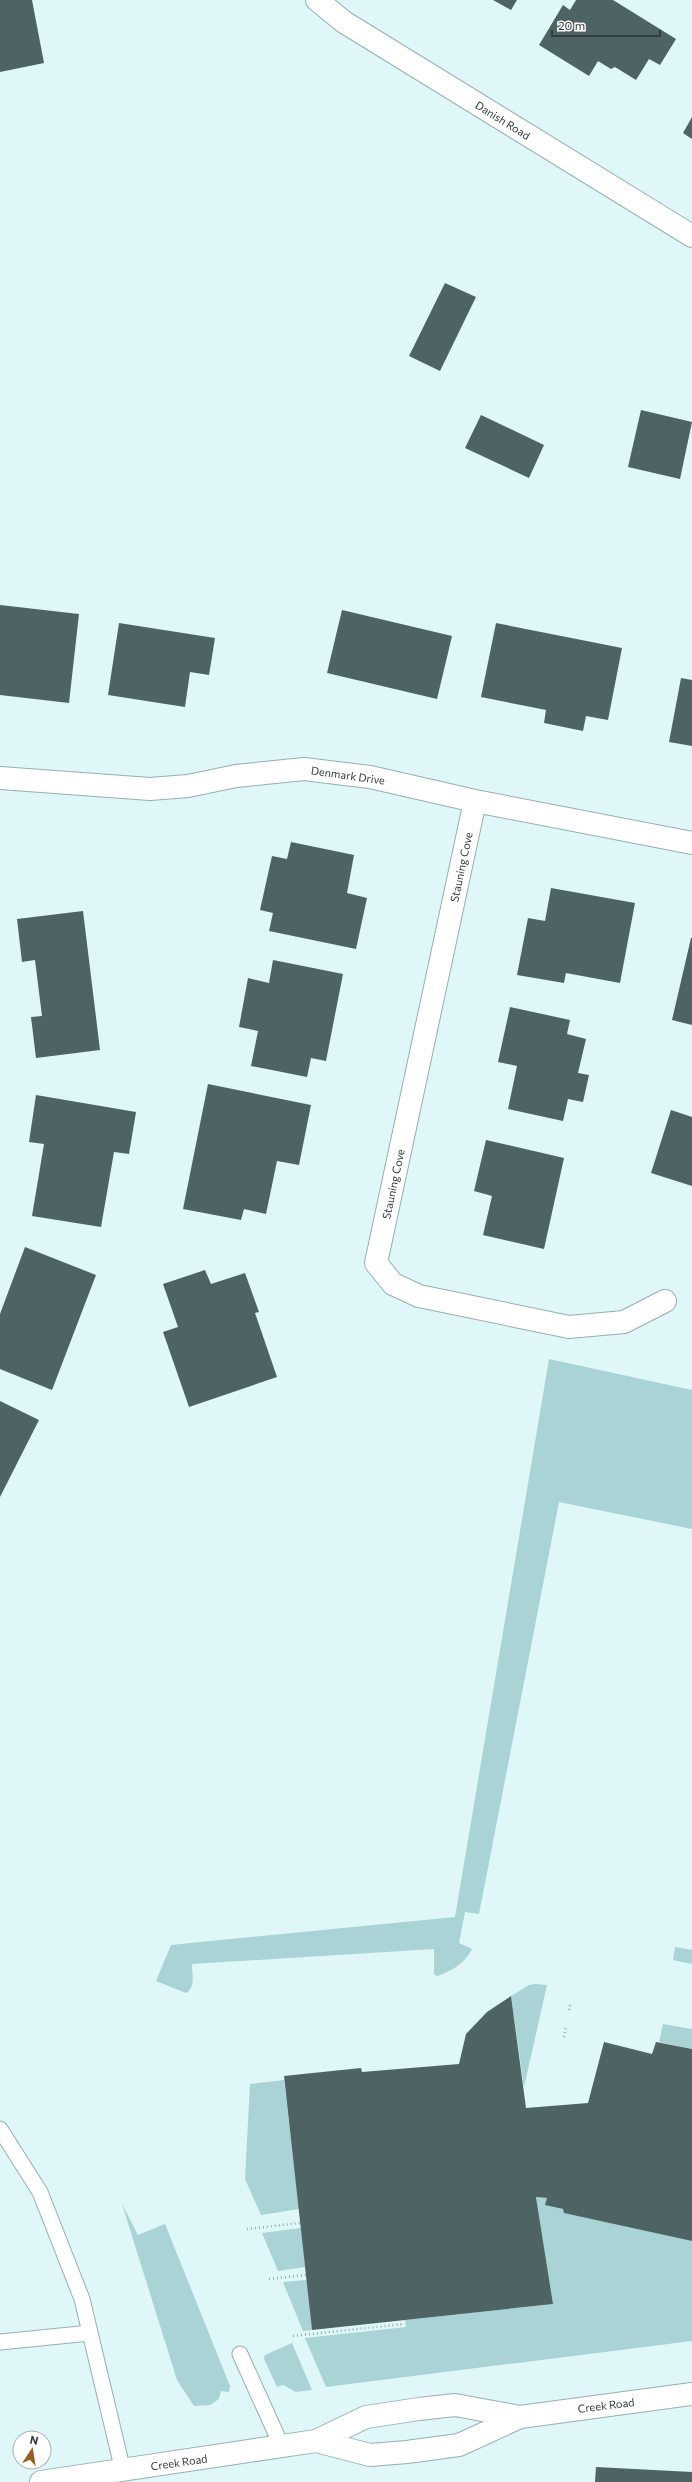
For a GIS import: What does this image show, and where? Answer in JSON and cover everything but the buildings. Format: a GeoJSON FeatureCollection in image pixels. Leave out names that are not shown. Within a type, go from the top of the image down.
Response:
{"type":"FeatureCollection","features":[{"type":"Feature","properties":{"kind":"street","name":"Danish Road"},"geometry":{"type":"LineString","coordinates":[[317,0],[344,22],[692,236]]}},
{"type":"Feature","properties":{"kind":"street","name":"Denmark Drive"},"geometry":{"type":"LineString","coordinates":[[0,778],[150,789],[188,786],[236,776],[304,769],[370,777],[475,801],[692,843]]}},
{"type":"Feature","properties":{"kind":"street","name":"Stauning Cove"},"geometry":{"type":"LineString","coordinates":[[475,801],[376,1263],[393,1284],[419,1296],[569,1327],[624,1322],[665,1301]]}},
{"type":"Feature","properties":{"kind":"street","name":"Creek Road"},"geometry":{"type":"LineString","coordinates":[[316,2441],[370,2455],[407,2452],[459,2445],[520,2417],[692,2394]]}},
{"type":"Feature","properties":{"kind":"street","name":"Creek Road"},"geometry":{"type":"LineString","coordinates":[[41,2482],[282,2448],[316,2441],[366,2417],[455,2405],[520,2417]]}},
{"type":"Feature","properties":{"kind":"lane"},"geometry":{"type":"LineString","coordinates":[[0,2129],[40,2192],[82,2299],[123,2471]]}},
{"type":"Feature","properties":{"kind":"lane"},"geometry":{"type":"LineString","coordinates":[[0,2342],[90,2333]]}},
{"type":"Feature","properties":{"kind":"lane"},"geometry":{"type":"LineString","coordinates":[[240,2354],[282,2448]]}},
{"type":"Feature","properties":{"kind":"path"},"geometry":{"type":"LineString","coordinates":[[569,2010],[570,2004]]}},
{"type":"Feature","properties":{"kind":"path"},"geometry":{"type":"LineString","coordinates":[[564,2037],[566,2028]]}},
{"type":"Feature","properties":{"kind":"path"},"geometry":{"type":"LineString","coordinates":[[247,2229],[300,2222]]}},
{"type":"Feature","properties":{"kind":"path"},"geometry":{"type":"LineString","coordinates":[[269,2279],[306,2274]]}},
{"type":"Feature","properties":{"kind":"path"},"geometry":{"type":"LineString","coordinates":[[293,2336],[404,2324]]}},
{"type":"Feature","properties":{"kind":"shaded area"},"geometry":{"type":"Polygon","coordinates":[[[549,1359],[692,1390],[692,1529],[559,1502],[479,1914],[465,1912],[459,1943],[472,1949],[469,1954],[458,1966],[437,1976],[434,1974],[434,1949],[192,1964],[192,1984],[186,1993],[156,1981],[171,1945],[455,1917],[549,1359]]]}},
{"type":"Feature","properties":{"kind":"shaded area"},"geometry":{"type":"Polygon","coordinates":[[[675,1947],[692,1950],[692,1964],[673,1960],[675,1947]]]}},
{"type":"Feature","properties":{"kind":"shaded area"},"geometry":{"type":"Polygon","coordinates":[[[529,1985],[547,1985],[524,2087],[511,1996],[529,1985]]]}},
{"type":"Feature","properties":{"kind":"shaded area"},"geometry":{"type":"Polygon","coordinates":[[[663,2024],[692,2029],[692,2049],[659,2042],[663,2024]]]}},
{"type":"Feature","properties":{"kind":"shaded area"},"geometry":{"type":"Polygon","coordinates":[[[284,2080],[299,2209],[261,2215],[245,2179],[250,2084],[284,2080]]]}},
{"type":"Feature","properties":{"kind":"shaded area"},"geometry":{"type":"Polygon","coordinates":[[[536,2197],[547,2198],[546,2205],[692,2241],[692,2341],[326,2387],[305,2338],[406,2327],[405,2320],[553,2304],[536,2197]]]}},
{"type":"Feature","properties":{"kind":"shaded area"},"geometry":{"type":"Polygon","coordinates":[[[122,2204],[138,2235],[165,2224],[230,2386],[229,2392],[221,2391],[219,2399],[210,2405],[194,2406],[177,2380],[122,2204]]]}},
{"type":"Feature","properties":{"kind":"shaded area"},"geometry":{"type":"Polygon","coordinates":[[[301,2228],[305,2267],[278,2271],[262,2233],[301,2228]]]}},
{"type":"Feature","properties":{"kind":"shaded area"},"geometry":{"type":"Polygon","coordinates":[[[307,2280],[312,2330],[303,2331],[283,2282],[307,2280]]]}},
{"type":"Feature","properties":{"kind":"shaded area"},"geometry":{"type":"Polygon","coordinates":[[[292,2343],[312,2390],[296,2392],[283,2385],[277,2387],[264,2359],[265,2355],[292,2343]]]}}]}
